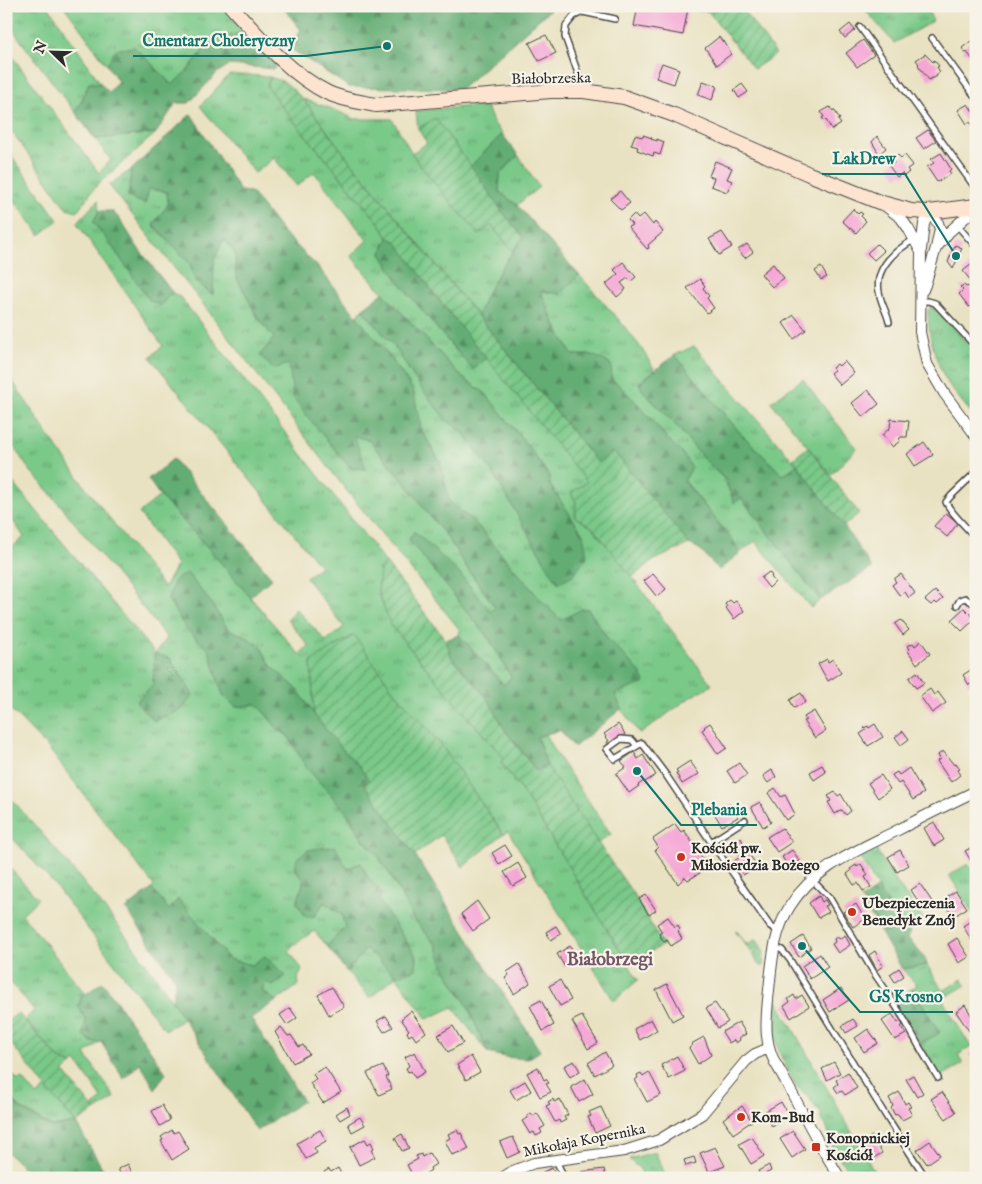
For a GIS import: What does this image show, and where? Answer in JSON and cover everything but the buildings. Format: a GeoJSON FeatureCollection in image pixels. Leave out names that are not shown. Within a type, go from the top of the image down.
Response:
{"type":"FeatureCollection","features":[{"type":"Feature","properties":{"kind":"street","name":"Białobrzeska"},"geometry":{"type":"LineString","coordinates":[[231,6],[286,64],[329,93],[352,101],[376,105],[543,92],[584,91],[624,97],[674,115],[809,174],[879,202],[911,211],[929,212],[976,207]]}},
{"type":"Feature","properties":{"kind":"street"},"geometry":{"type":"LineString","coordinates":[[879,202],[901,218],[921,252]]}},
{"type":"Feature","properties":{"kind":"street"},"geometry":{"type":"LineString","coordinates":[[936,248],[976,207]]}},
{"type":"Feature","properties":{"kind":"street"},"geometry":{"type":"LineString","coordinates":[[920,298],[926,285],[940,229],[938,223],[929,212],[924,224],[921,252],[920,298],[920,332],[927,364],[944,393],[976,436]]}},
{"type":"Feature","properties":{"kind":"street"},"geometry":{"type":"LineString","coordinates":[[840,1178],[773,1061],[769,1048],[766,1015],[774,947],[779,931],[790,906],[799,894],[816,877],[834,864],[856,850],[976,791]]}},
{"type":"Feature","properties":{"kind":"street","name":"Mikołaja Kopernika"},"geometry":{"type":"LineString","coordinates":[[502,1178],[513,1171],[534,1163],[624,1151],[659,1140],[702,1114],[746,1061],[755,1054],[769,1048]]}},
{"type":"Feature","properties":{"kind":"lane"},"geometry":{"type":"LineString","coordinates":[[584,91],[566,37],[566,26],[574,16],[583,12],[615,19]]}},
{"type":"Feature","properties":{"kind":"lane"},"geometry":{"type":"LineString","coordinates":[[860,27],[976,189]]}},
{"type":"Feature","properties":{"kind":"lane"},"geometry":{"type":"LineString","coordinates":[[932,38],[976,98]]}},
{"type":"Feature","properties":{"kind":"lane"},"geometry":{"type":"LineString","coordinates":[[957,225],[976,247]]}},
{"type":"Feature","properties":{"kind":"lane"},"geometry":{"type":"LineString","coordinates":[[889,322],[879,294],[878,280],[881,270],[886,262],[906,244],[915,239]]}},
{"type":"Feature","properties":{"kind":"lane"},"geometry":{"type":"LineString","coordinates":[[920,298],[935,303],[976,347]]}},
{"type":"Feature","properties":{"kind":"lane"},"geometry":{"type":"LineString","coordinates":[[976,472],[946,502],[948,508],[976,538]]}},
{"type":"Feature","properties":{"kind":"lane"},"geometry":{"type":"LineString","coordinates":[[957,605],[960,600],[965,598],[976,605]]}},
{"type":"Feature","properties":{"kind":"lane"},"geometry":{"type":"LineString","coordinates":[[637,746],[632,740],[621,740],[607,749],[615,759],[637,746],[642,743],[770,926],[779,931]]}},
{"type":"Feature","properties":{"kind":"lane"},"geometry":{"type":"LineString","coordinates":[[711,842],[745,820]]}},
{"type":"Feature","properties":{"kind":"lane"},"geometry":{"type":"LineString","coordinates":[[817,885],[829,897],[874,973],[904,1018],[938,1078]]}},
{"type":"Feature","properties":{"kind":"lane"},"geometry":{"type":"LineString","coordinates":[[774,947],[782,950],[790,960],[926,1178]]}},
{"type":"Feature","properties":{"kind":"lane"},"geometry":{"type":"LineString","coordinates":[[556,1160],[564,1178]]}},
{"type":"Feature","properties":{"kind":"green space"},"geometry":{"type":"Polygon","coordinates":[[[6,6],[48,6],[101,84],[89,83],[75,112],[6,19],[6,6]]]}},
{"type":"Feature","properties":{"kind":"green space"},"geometry":{"type":"Polygon","coordinates":[[[64,6],[224,6],[256,42],[212,39],[188,70],[172,85],[134,47],[115,50],[107,65],[64,6]]]}},
{"type":"Feature","properties":{"kind":"green space"},"geometry":{"type":"Polygon","coordinates":[[[282,6],[554,6],[461,89],[349,87],[288,47],[301,30],[282,6]]]}},
{"type":"Feature","properties":{"kind":"green space"},"geometry":{"type":"Polygon","coordinates":[[[694,6],[740,6],[776,54],[754,69],[708,11],[697,11],[694,6]]]}},
{"type":"Feature","properties":{"kind":"green space"},"geometry":{"type":"Polygon","coordinates":[[[862,6],[926,6],[933,21],[894,43],[862,6]]]}},
{"type":"Feature","properties":{"kind":"green space"},"geometry":{"type":"Polygon","coordinates":[[[241,33],[256,42],[278,63],[274,69],[229,65],[218,72],[189,103],[176,103],[156,133],[95,139],[75,112],[89,83],[101,84],[109,92],[118,81],[107,65],[115,50],[134,47],[172,85],[188,70],[212,39],[241,33]]]}},
{"type":"Feature","properties":{"kind":"green space"},"geometry":{"type":"Polygon","coordinates":[[[6,48],[99,173],[111,160],[95,139],[156,133],[97,185],[77,211],[66,208],[6,123],[6,48]]]}},
{"type":"Feature","properties":{"kind":"green space"},"geometry":{"type":"Polygon","coordinates":[[[229,75],[270,77],[267,86],[278,102],[380,224],[388,238],[381,253],[424,312],[473,369],[487,357],[588,482],[576,502],[575,517],[592,527],[632,577],[712,685],[692,696],[640,734],[621,709],[615,694],[645,682],[639,671],[607,638],[588,609],[582,609],[561,621],[476,524],[449,501],[440,462],[421,429],[413,390],[391,358],[357,317],[362,309],[397,350],[421,388],[446,419],[462,431],[491,470],[583,534],[550,485],[549,475],[485,393],[463,378],[351,256],[367,240],[314,172],[297,186],[274,158],[255,173],[200,106],[229,75]]]}},
{"type":"Feature","properties":{"kind":"green space"},"geometry":{"type":"Polygon","coordinates":[[[270,77],[285,82],[303,99],[342,151],[598,463],[614,452],[689,544],[653,561],[632,577],[592,527],[575,517],[576,502],[571,493],[587,482],[440,301],[396,241],[388,238],[380,224],[278,102],[267,86],[270,77]]]}},
{"type":"Feature","properties":{"kind":"green space"},"geometry":{"type":"Polygon","coordinates":[[[303,99],[355,119],[392,119],[418,163],[479,234],[491,225],[513,251],[485,297],[478,316],[342,151],[303,99]]]}},
{"type":"Feature","properties":{"kind":"green space"},"geometry":{"type":"Polygon","coordinates":[[[486,105],[493,122],[502,134],[471,166],[435,119],[418,129],[416,111],[486,105]]]}},
{"type":"Feature","properties":{"kind":"green space"},"geometry":{"type":"Polygon","coordinates":[[[191,114],[240,191],[251,192],[280,229],[319,268],[391,358],[413,390],[421,429],[440,462],[449,501],[476,524],[540,599],[561,620],[582,609],[588,609],[607,638],[639,671],[645,683],[615,694],[621,709],[574,747],[560,730],[537,737],[547,766],[537,771],[505,730],[488,699],[451,657],[446,640],[459,635],[504,685],[511,677],[490,640],[409,540],[414,531],[459,573],[491,612],[495,607],[448,538],[369,440],[354,436],[366,469],[350,468],[293,397],[289,364],[273,369],[260,355],[274,338],[257,316],[236,276],[235,253],[224,239],[214,260],[213,295],[195,281],[190,264],[153,224],[168,205],[167,192],[149,189],[145,204],[128,197],[131,170],[191,114]]]}},
{"type":"Feature","properties":{"kind":"green space"},"geometry":{"type":"Polygon","coordinates":[[[435,118],[501,210],[523,237],[513,251],[491,225],[479,235],[418,163],[412,153],[427,143],[418,129],[435,118]]]}},
{"type":"Feature","properties":{"kind":"green space"},"geometry":{"type":"Polygon","coordinates":[[[502,134],[518,155],[500,174],[499,192],[517,205],[579,275],[560,294],[541,291],[553,321],[572,355],[592,355],[611,364],[612,379],[638,404],[682,453],[692,468],[684,481],[734,542],[740,553],[719,570],[698,548],[689,544],[614,452],[598,463],[478,316],[485,297],[523,237],[501,210],[471,166],[502,134]]]}},
{"type":"Feature","properties":{"kind":"green space"},"geometry":{"type":"Polygon","coordinates":[[[6,148],[58,220],[40,235],[6,189],[6,148]]]}},
{"type":"Feature","properties":{"kind":"green space"},"geometry":{"type":"Polygon","coordinates":[[[518,155],[539,187],[517,205],[499,192],[500,174],[518,155]]]}},
{"type":"Feature","properties":{"kind":"green space"},"geometry":{"type":"Polygon","coordinates":[[[131,170],[128,197],[149,189],[167,192],[168,205],[153,225],[190,264],[195,281],[213,294],[214,260],[224,238],[235,253],[236,276],[257,316],[274,338],[261,355],[289,363],[354,435],[369,440],[448,538],[495,607],[491,613],[459,573],[414,532],[453,594],[490,640],[511,677],[504,685],[459,635],[460,630],[346,490],[109,185],[131,170]]]}},
{"type":"Feature","properties":{"kind":"green space"},"geometry":{"type":"Polygon","coordinates":[[[98,200],[99,211],[93,222],[161,305],[172,292],[181,298],[386,563],[380,569],[390,624],[504,758],[501,762],[526,797],[638,980],[614,1001],[508,831],[503,834],[441,745],[393,690],[354,635],[311,662],[314,714],[297,689],[271,666],[261,647],[245,636],[228,629],[208,599],[186,628],[209,650],[215,668],[236,707],[257,704],[277,728],[289,737],[306,767],[347,813],[362,838],[376,853],[391,876],[413,918],[436,945],[443,965],[467,1005],[488,1053],[453,1007],[427,1019],[396,976],[417,957],[379,901],[382,893],[367,876],[360,864],[347,869],[295,869],[304,880],[297,903],[306,917],[315,916],[324,902],[342,915],[345,927],[327,946],[314,931],[292,946],[289,951],[302,969],[298,978],[299,985],[276,1001],[262,991],[266,981],[252,965],[229,959],[178,900],[169,911],[152,889],[154,886],[49,749],[6,705],[6,546],[9,550],[24,537],[6,510],[6,474],[155,654],[167,638],[62,507],[28,468],[6,435],[6,371],[83,484],[164,588],[177,564],[139,513],[160,496],[209,549],[299,654],[309,646],[287,619],[296,609],[326,641],[344,627],[306,578],[320,566],[150,357],[163,346],[77,223],[98,200]],[[155,654],[153,684],[137,702],[154,721],[155,654]]]}},
{"type":"Feature","properties":{"kind":"green space"},"geometry":{"type":"Polygon","coordinates":[[[99,211],[112,211],[119,218],[138,248],[172,292],[161,305],[150,301],[93,222],[99,211]]]}},
{"type":"Feature","properties":{"kind":"green space"},"geometry":{"type":"Polygon","coordinates":[[[388,238],[396,240],[440,301],[487,357],[473,369],[418,305],[392,271],[381,253],[388,238]]]}},
{"type":"Feature","properties":{"kind":"green space"},"geometry":{"type":"Polygon","coordinates":[[[579,275],[639,345],[655,370],[639,383],[643,391],[725,480],[734,503],[741,497],[820,600],[811,608],[755,541],[740,553],[734,542],[684,480],[682,453],[638,404],[611,379],[592,355],[572,355],[553,321],[540,291],[560,293],[579,275]]]}},
{"type":"Feature","properties":{"kind":"green space"},"geometry":{"type":"Polygon","coordinates":[[[383,293],[463,378],[485,393],[527,445],[549,476],[550,485],[583,534],[587,557],[573,575],[558,583],[491,470],[462,431],[446,420],[421,388],[397,350],[362,309],[383,293]]]}},
{"type":"Feature","properties":{"kind":"green space"},"geometry":{"type":"Polygon","coordinates":[[[931,307],[940,311],[976,353],[976,419],[955,393],[941,370],[932,345],[929,327],[928,310],[931,307]]]}},
{"type":"Feature","properties":{"kind":"green space"},"geometry":{"type":"Polygon","coordinates":[[[694,346],[797,465],[783,475],[741,434],[675,355],[694,346]]]}},
{"type":"Feature","properties":{"kind":"green space"},"geometry":{"type":"Polygon","coordinates":[[[675,355],[741,434],[783,475],[797,465],[844,526],[872,568],[820,600],[741,498],[734,503],[725,479],[705,460],[674,423],[643,391],[639,383],[675,355]]]}},
{"type":"Feature","properties":{"kind":"green space"},"geometry":{"type":"Polygon","coordinates":[[[803,379],[857,448],[831,475],[771,402],[803,379]]]}},
{"type":"Feature","properties":{"kind":"green space"},"geometry":{"type":"Polygon","coordinates":[[[808,447],[859,513],[844,526],[793,459],[808,447]]]}},
{"type":"Feature","properties":{"kind":"green space"},"geometry":{"type":"Polygon","coordinates":[[[173,459],[272,578],[250,597],[160,496],[148,479],[173,459]]]}},
{"type":"Feature","properties":{"kind":"green space"},"geometry":{"type":"Polygon","coordinates":[[[386,563],[446,640],[451,657],[488,699],[505,730],[536,771],[547,766],[634,895],[663,945],[628,964],[526,797],[501,762],[504,758],[390,624],[378,592],[380,569],[386,563]]]}},
{"type":"Feature","properties":{"kind":"green space"},"geometry":{"type":"Polygon","coordinates":[[[187,573],[208,599],[228,629],[245,636],[261,647],[271,666],[297,689],[336,742],[360,767],[369,780],[365,785],[415,855],[540,1051],[528,1059],[488,1053],[467,1005],[443,965],[436,945],[413,918],[391,876],[376,853],[362,838],[347,813],[306,767],[289,737],[277,728],[257,704],[236,707],[223,695],[209,650],[186,629],[168,600],[175,580],[187,573]]]}},
{"type":"Feature","properties":{"kind":"green space"},"geometry":{"type":"Polygon","coordinates":[[[354,635],[393,690],[441,745],[503,834],[463,867],[441,835],[415,855],[365,785],[369,780],[360,767],[336,742],[314,714],[311,662],[354,635]]]}},
{"type":"Feature","properties":{"kind":"green space"},"geometry":{"type":"Polygon","coordinates":[[[155,654],[170,658],[193,695],[181,710],[154,721],[136,702],[153,684],[155,654]]]}},
{"type":"Feature","properties":{"kind":"green space"},"geometry":{"type":"Polygon","coordinates":[[[545,734],[554,751],[611,834],[598,843],[547,766],[537,737],[545,734]]]}},
{"type":"Feature","properties":{"kind":"green space"},"geometry":{"type":"Polygon","coordinates":[[[6,793],[100,902],[184,1019],[165,1030],[54,884],[6,831],[6,793]]]}},
{"type":"Feature","properties":{"kind":"green space"},"geometry":{"type":"Polygon","coordinates":[[[335,846],[347,868],[361,863],[367,876],[382,893],[379,901],[417,957],[416,969],[396,976],[366,949],[347,972],[327,946],[345,927],[342,915],[324,902],[315,916],[306,917],[297,903],[304,880],[295,869],[297,858],[308,850],[335,846]]]}},
{"type":"Feature","properties":{"kind":"green space"},"geometry":{"type":"Polygon","coordinates":[[[876,849],[892,876],[924,920],[914,927],[904,928],[898,916],[880,894],[880,890],[860,858],[876,849]]]}},
{"type":"Feature","properties":{"kind":"green space"},"geometry":{"type":"Polygon","coordinates":[[[6,864],[38,899],[22,914],[84,992],[78,1006],[86,1020],[92,1042],[100,1042],[85,1054],[115,1098],[95,1111],[93,1107],[102,1098],[76,1061],[72,1064],[58,1058],[25,1020],[34,1010],[6,977],[6,864]]]}},
{"type":"Feature","properties":{"kind":"green space"},"geometry":{"type":"Polygon","coordinates":[[[968,864],[976,876],[976,918],[949,875],[968,864]]]}},
{"type":"Feature","properties":{"kind":"green space"},"geometry":{"type":"Polygon","coordinates":[[[878,888],[889,907],[892,908],[904,927],[910,932],[907,938],[925,958],[927,965],[902,969],[861,899],[878,888]]]}},
{"type":"Feature","properties":{"kind":"green space"},"geometry":{"type":"Polygon","coordinates":[[[152,889],[169,910],[178,899],[229,959],[252,965],[265,956],[286,976],[273,986],[266,982],[262,991],[276,1001],[251,1018],[303,1101],[257,1131],[172,1001],[176,980],[126,909],[152,889]]]}},
{"type":"Feature","properties":{"kind":"green space"},"geometry":{"type":"Polygon","coordinates":[[[736,930],[747,945],[756,939],[764,951],[763,966],[760,966],[752,954],[758,950],[756,948],[751,952],[736,930]]]}},
{"type":"Feature","properties":{"kind":"green space"},"geometry":{"type":"Polygon","coordinates":[[[366,949],[396,976],[370,998],[347,972],[366,949]]]}},
{"type":"Feature","properties":{"kind":"green space"},"geometry":{"type":"Polygon","coordinates":[[[927,965],[943,991],[962,979],[966,985],[942,999],[971,1047],[958,1055],[963,1064],[940,1077],[920,1044],[939,1032],[913,988],[917,985],[902,969],[927,965]]]}},
{"type":"Feature","properties":{"kind":"green space"},"geometry":{"type":"Polygon","coordinates":[[[102,982],[166,1073],[155,1089],[140,1063],[124,1079],[101,1042],[92,1042],[83,1036],[86,1020],[78,1006],[84,992],[86,994],[102,982]]]}},
{"type":"Feature","properties":{"kind":"green space"},"geometry":{"type":"Polygon","coordinates":[[[913,988],[939,1033],[920,1044],[893,1000],[913,988]]]}},
{"type":"Feature","properties":{"kind":"green space"},"geometry":{"type":"Polygon","coordinates":[[[777,1001],[878,1178],[852,1178],[832,1146],[827,1127],[820,1117],[822,1116],[818,1108],[796,1086],[780,1054],[775,1036],[777,1001]]]}},
{"type":"Feature","properties":{"kind":"green space"},"geometry":{"type":"Polygon","coordinates":[[[18,1013],[58,1058],[72,1064],[64,1072],[95,1111],[76,1123],[46,1088],[6,1037],[6,1022],[18,1013]]]}},
{"type":"Feature","properties":{"kind":"green space"},"geometry":{"type":"Polygon","coordinates":[[[6,1066],[17,1080],[23,1079],[37,1096],[46,1088],[76,1123],[52,1127],[19,1107],[6,1092],[6,1066]]]}},
{"type":"Feature","properties":{"kind":"green space"},"geometry":{"type":"Polygon","coordinates":[[[6,1092],[19,1108],[51,1127],[76,1123],[108,1178],[33,1178],[6,1151],[6,1092]]]}},
{"type":"Feature","properties":{"kind":"green space"},"geometry":{"type":"Polygon","coordinates":[[[655,1152],[667,1178],[644,1178],[640,1169],[629,1159],[655,1152]]]}},
{"type":"Feature","properties":{"kind":"place","name":"Cmentarz Choleryczny"},"geometry":{"type":"Point","coordinates":[387,46]}},
{"type":"Feature","properties":{"kind":"place","name":"LakDrew"},"geometry":{"type":"Point","coordinates":[956,256]}},
{"type":"Feature","properties":{"kind":"place","name":"Plebania"},"geometry":{"type":"Point","coordinates":[637,771]}},
{"type":"Feature","properties":{"kind":"place","name":"Kościół pw. Miłosierdzia Bożego"},"geometry":{"type":"Point","coordinates":[681,857]}},
{"type":"Feature","properties":{"kind":"place","name":"Ubezpieczenia Benedykt Znój"},"geometry":{"type":"Point","coordinates":[852,912]}},
{"type":"Feature","properties":{"kind":"place","name":"GS Krosno"},"geometry":{"type":"Point","coordinates":[802,946]}},
{"type":"Feature","properties":{"kind":"place","name":"Kom-Bud"},"geometry":{"type":"Point","coordinates":[741,1117]}},
{"type":"Feature","properties":{"kind":"place","name":"Konopnickiej Kościół"},"geometry":{"type":"Point","coordinates":[816,1147]}},
{"type":"Feature","properties":{"kind":"district","name":"Białobrzegi"},"geometry":{"type":"Point","coordinates":[610,959]}}]}
